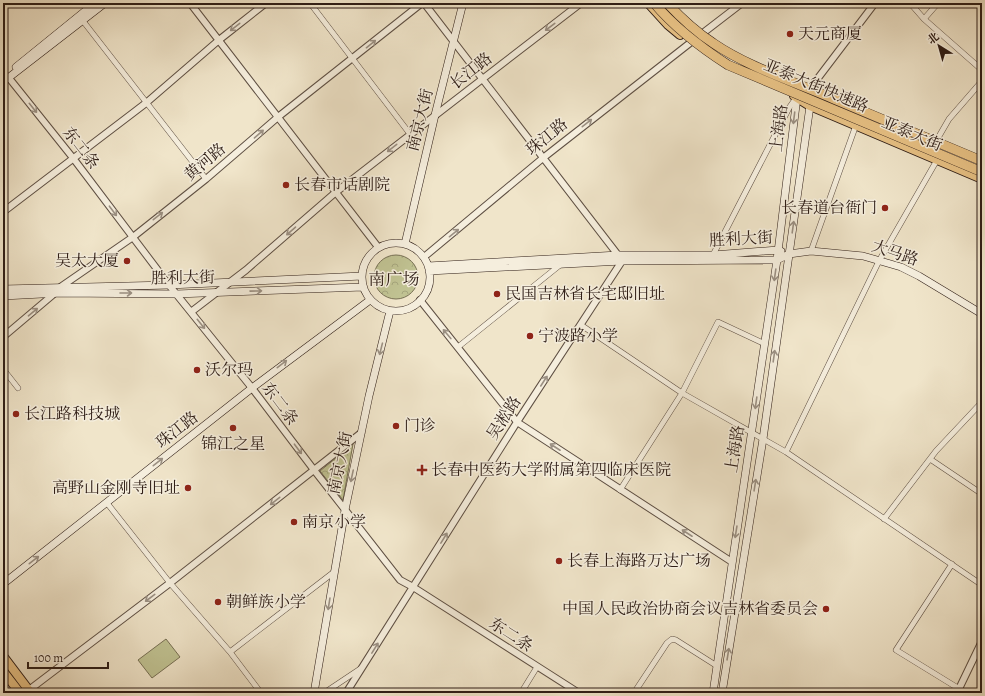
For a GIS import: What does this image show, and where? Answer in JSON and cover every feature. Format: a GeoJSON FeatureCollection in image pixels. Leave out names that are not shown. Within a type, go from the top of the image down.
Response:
{"type":"FeatureCollection","features":[{"type":"Feature","properties":{"kind":"highway","name":"亚泰大街快速路"},"geometry":{"type":"LineString","coordinates":[[654,3],[662,13],[686,36],[728,64],[982,172]]}},
{"type":"Feature","properties":{"kind":"highway","name":"亚泰大街快速路"},"geometry":{"type":"LineString","coordinates":[[669,3],[678,15],[694,29],[732,55],[982,161]]}},
{"type":"Feature","properties":{"kind":"main road"},"geometry":{"type":"LineString","coordinates":[[5,79],[95,3]]}},
{"type":"Feature","properties":{"kind":"main road"},"geometry":{"type":"LineString","coordinates":[[5,79],[105,3]]}},
{"type":"Feature","properties":{"kind":"main road","name":"南京大街"},"geometry":{"type":"LineString","coordinates":[[405,244],[463,3]]}},
{"type":"Feature","properties":{"kind":"main road","name":"亚泰大街"},"geometry":{"type":"LineString","coordinates":[[648,3],[668,25],[690,43],[710,57],[734,70],[797,97],[810,106],[982,179]]}},
{"type":"Feature","properties":{"kind":"main road","name":"亚泰大街"},"geometry":{"type":"LineString","coordinates":[[669,3],[690,23],[715,42],[744,59],[982,157]]}},
{"type":"Feature","properties":{"kind":"main road","name":"上海路"},"geometry":{"type":"LineString","coordinates":[[713,693],[777,260],[797,97],[812,86]]}},
{"type":"Feature","properties":{"kind":"main road","name":"上海路"},"geometry":{"type":"LineString","coordinates":[[722,693],[763,439],[812,86]]}},
{"type":"Feature","properties":{"kind":"main road"},"geometry":{"type":"LineString","coordinates":[[394,243],[405,244],[418,251],[424,257],[429,268],[426,293],[420,300],[404,311],[390,311],[380,308],[370,300],[363,287],[362,276],[367,259],[378,247],[394,243]]}},
{"type":"Feature","properties":{"kind":"main road","name":"胜利大街"},"geometry":{"type":"LineString","coordinates":[[429,268],[620,258],[713,255],[778,250],[789,254]]}},
{"type":"Feature","properties":{"kind":"main road","name":"大马路"},"geometry":{"type":"LineString","coordinates":[[789,254],[811,251],[863,256],[901,267],[981,310]]}},
{"type":"Feature","properties":{"kind":"main road","name":"胜利大街"},"geometry":{"type":"LineString","coordinates":[[429,268],[560,264],[620,258],[777,260],[789,254]]}},
{"type":"Feature","properties":{"kind":"main road","name":"胜利大街"},"geometry":{"type":"LineString","coordinates":[[3,296],[57,291],[232,281],[362,276]]}},
{"type":"Feature","properties":{"kind":"main road","name":"胜利大街"},"geometry":{"type":"LineString","coordinates":[[3,290],[176,294],[363,287]]}},
{"type":"Feature","properties":{"kind":"main road","name":"珠江路"},"geometry":{"type":"LineString","coordinates":[[3,584],[252,388],[370,300]]}},
{"type":"Feature","properties":{"kind":"main road","name":"南京大街"},"geometry":{"type":"LineString","coordinates":[[314,693],[345,510],[369,396],[390,311]]}},
{"type":"Feature","properties":{"kind":"main road"},"geometry":{"type":"LineString","coordinates":[[3,656],[28,692]]}},
{"type":"Feature","properties":{"kind":"main road"},"geometry":{"type":"LineString","coordinates":[[3,671],[20,693]]}},
{"type":"Feature","properties":{"kind":"street"},"geometry":{"type":"LineString","coordinates":[[190,3],[378,247]]}},
{"type":"Feature","properties":{"kind":"street"},"geometry":{"type":"LineString","coordinates":[[3,212],[146,103],[219,40],[266,3]]}},
{"type":"Feature","properties":{"kind":"street"},"geometry":{"type":"LineString","coordinates":[[310,3],[410,134]]}},
{"type":"Feature","properties":{"kind":"street"},"geometry":{"type":"LineString","coordinates":[[423,3],[620,258]]}},
{"type":"Feature","properties":{"kind":"street","name":"黄河路"},"geometry":{"type":"LineString","coordinates":[[3,337],[57,291],[133,236],[206,179],[278,117],[423,3]]}},
{"type":"Feature","properties":{"kind":"street","name":"长江路"},"geometry":{"type":"LineString","coordinates":[[192,312],[219,292],[336,192],[581,3]]}},
{"type":"Feature","properties":{"kind":"street"},"geometry":{"type":"LineString","coordinates":[[703,33],[742,3]]}},
{"type":"Feature","properties":{"kind":"street"},"geometry":{"type":"LineString","coordinates":[[812,86],[875,3]]}},
{"type":"Feature","properties":{"kind":"street"},"geometry":{"type":"LineString","coordinates":[[910,3],[924,19],[982,70]]}},
{"type":"Feature","properties":{"kind":"street"},"geometry":{"type":"LineString","coordinates":[[924,19],[938,3]]}},
{"type":"Feature","properties":{"kind":"street"},"geometry":{"type":"LineString","coordinates":[[83,21],[206,179]]}},
{"type":"Feature","properties":{"kind":"street","name":"珠江路"},"geometry":{"type":"LineString","coordinates":[[424,257],[543,158],[690,43]]}},
{"type":"Feature","properties":{"kind":"street","name":"东二条"},"geometry":{"type":"LineString","coordinates":[[5,79],[73,158],[169,285],[252,388],[400,580],[579,693]]}},
{"type":"Feature","properties":{"kind":"street"},"geometry":{"type":"LineString","coordinates":[[938,138],[949,119],[982,81]]}},
{"type":"Feature","properties":{"kind":"street"},"geometry":{"type":"LineString","coordinates":[[713,255],[789,108],[797,97]]}},
{"type":"Feature","properties":{"kind":"street"},"geometry":{"type":"LineString","coordinates":[[811,251],[856,125]]}},
{"type":"Feature","properties":{"kind":"street"},"geometry":{"type":"LineString","coordinates":[[786,452],[879,261],[936,160]]}},
{"type":"Feature","properties":{"kind":"street","name":"吴淞路"},"geometry":{"type":"LineString","coordinates":[[346,693],[517,422],[581,325],[620,258]]}},
{"type":"Feature","properties":{"kind":"street"},"geometry":{"type":"LineString","coordinates":[[458,347],[560,264]]}},
{"type":"Feature","properties":{"kind":"street"},"geometry":{"type":"LineString","coordinates":[[420,300],[517,422],[732,562]]}},
{"type":"Feature","properties":{"kind":"street"},"geometry":{"type":"LineString","coordinates":[[620,490],[682,392],[718,322],[765,344]]}},
{"type":"Feature","properties":{"kind":"street"},"geometry":{"type":"LineString","coordinates":[[581,325],[682,392],[752,434],[786,452],[982,585]]}},
{"type":"Feature","properties":{"kind":"street"},"geometry":{"type":"LineString","coordinates":[[3,369],[18,388]]}},
{"type":"Feature","properties":{"kind":"street"},"geometry":{"type":"LineString","coordinates":[[884,519],[930,459],[982,402]]}},
{"type":"Feature","properties":{"kind":"street"},"geometry":{"type":"LineString","coordinates":[[28,692],[361,433]]}},
{"type":"Feature","properties":{"kind":"street"},"geometry":{"type":"LineString","coordinates":[[930,459],[982,494]]}},
{"type":"Feature","properties":{"kind":"street"},"geometry":{"type":"LineString","coordinates":[[107,503],[170,583],[230,652],[261,693]]}},
{"type":"Feature","properties":{"kind":"street"},"geometry":{"type":"LineString","coordinates":[[952,564],[896,650],[958,691],[966,693]]}},
{"type":"Feature","properties":{"kind":"street"},"geometry":{"type":"LineString","coordinates":[[230,652],[334,572]]}},
{"type":"Feature","properties":{"kind":"street"},"geometry":{"type":"LineString","coordinates":[[634,693],[667,643],[672,639],[676,640],[717,666]]}},
{"type":"Feature","properties":{"kind":"street"},"geometry":{"type":"LineString","coordinates":[[958,691],[982,641]]}},
{"type":"Feature","properties":{"kind":"street"},"geometry":{"type":"LineString","coordinates":[[521,693],[538,667]]}},
{"type":"Feature","properties":{"kind":"street"},"geometry":{"type":"LineString","coordinates":[[324,693],[363,668]]}},
{"type":"Feature","properties":{"kind":"green space"},"geometry":{"type":"Polygon","coordinates":[[[392,255],[400,255],[412,261],[418,273],[418,281],[412,293],[400,299],[392,299],[380,293],[374,281],[374,273],[380,261],[392,255]]]}},
{"type":"Feature","properties":{"kind":"green space"},"geometry":{"type":"Polygon","coordinates":[[[353,444],[343,500],[320,471],[353,444]]]}},
{"type":"Feature","properties":{"kind":"green space"},"geometry":{"type":"Polygon","coordinates":[[[166,639],[180,657],[152,678],[138,660],[166,639]]]}},
{"type":"Feature","properties":{"kind":"place","name":"天元商厦"},"geometry":{"type":"Point","coordinates":[790,34]}},
{"type":"Feature","properties":{"kind":"place","name":"长春市话剧院"},"geometry":{"type":"Point","coordinates":[286,185]}},
{"type":"Feature","properties":{"kind":"place","name":"长春道台衙门"},"geometry":{"type":"Point","coordinates":[885,208]}},
{"type":"Feature","properties":{"kind":"place","name":"吴太大厦"},"geometry":{"type":"Point","coordinates":[127,261]}},
{"type":"Feature","properties":{"kind":"place","name":"民国吉林省长宅邸旧址"},"geometry":{"type":"Point","coordinates":[497,294]}},
{"type":"Feature","properties":{"kind":"place","name":"宁波路小学"},"geometry":{"type":"Point","coordinates":[530,336]}},
{"type":"Feature","properties":{"kind":"place","name":"沃尔玛"},"geometry":{"type":"Point","coordinates":[197,370]}},
{"type":"Feature","properties":{"kind":"place","name":"长江路科技城"},"geometry":{"type":"Point","coordinates":[16,414]}},
{"type":"Feature","properties":{"kind":"place","name":"门诊"},"geometry":{"type":"Point","coordinates":[396,426]}},
{"type":"Feature","properties":{"kind":"place","name":"锦江之星"},"geometry":{"type":"Point","coordinates":[233,428]}},
{"type":"Feature","properties":{"kind":"place","name":"长春中医药大学附属第四临床医院"},"geometry":{"type":"Point","coordinates":[422,470]}},
{"type":"Feature","properties":{"kind":"place","name":"高野山金刚寺旧址"},"geometry":{"type":"Point","coordinates":[188,488]}},
{"type":"Feature","properties":{"kind":"place","name":"南京小学"},"geometry":{"type":"Point","coordinates":[294,522]}},
{"type":"Feature","properties":{"kind":"place","name":"长春上海路万达广场"},"geometry":{"type":"Point","coordinates":[559,561]}},
{"type":"Feature","properties":{"kind":"place","name":"朝鲜族小学"},"geometry":{"type":"Point","coordinates":[218,602]}},
{"type":"Feature","properties":{"kind":"place","name":"中国人民政治协商会议吉林省委员会"},"geometry":{"type":"Point","coordinates":[826,609]}},
{"type":"Feature","properties":{"kind":"district","name":"南广场"},"geometry":{"type":"Point","coordinates":[394,279]}}]}
